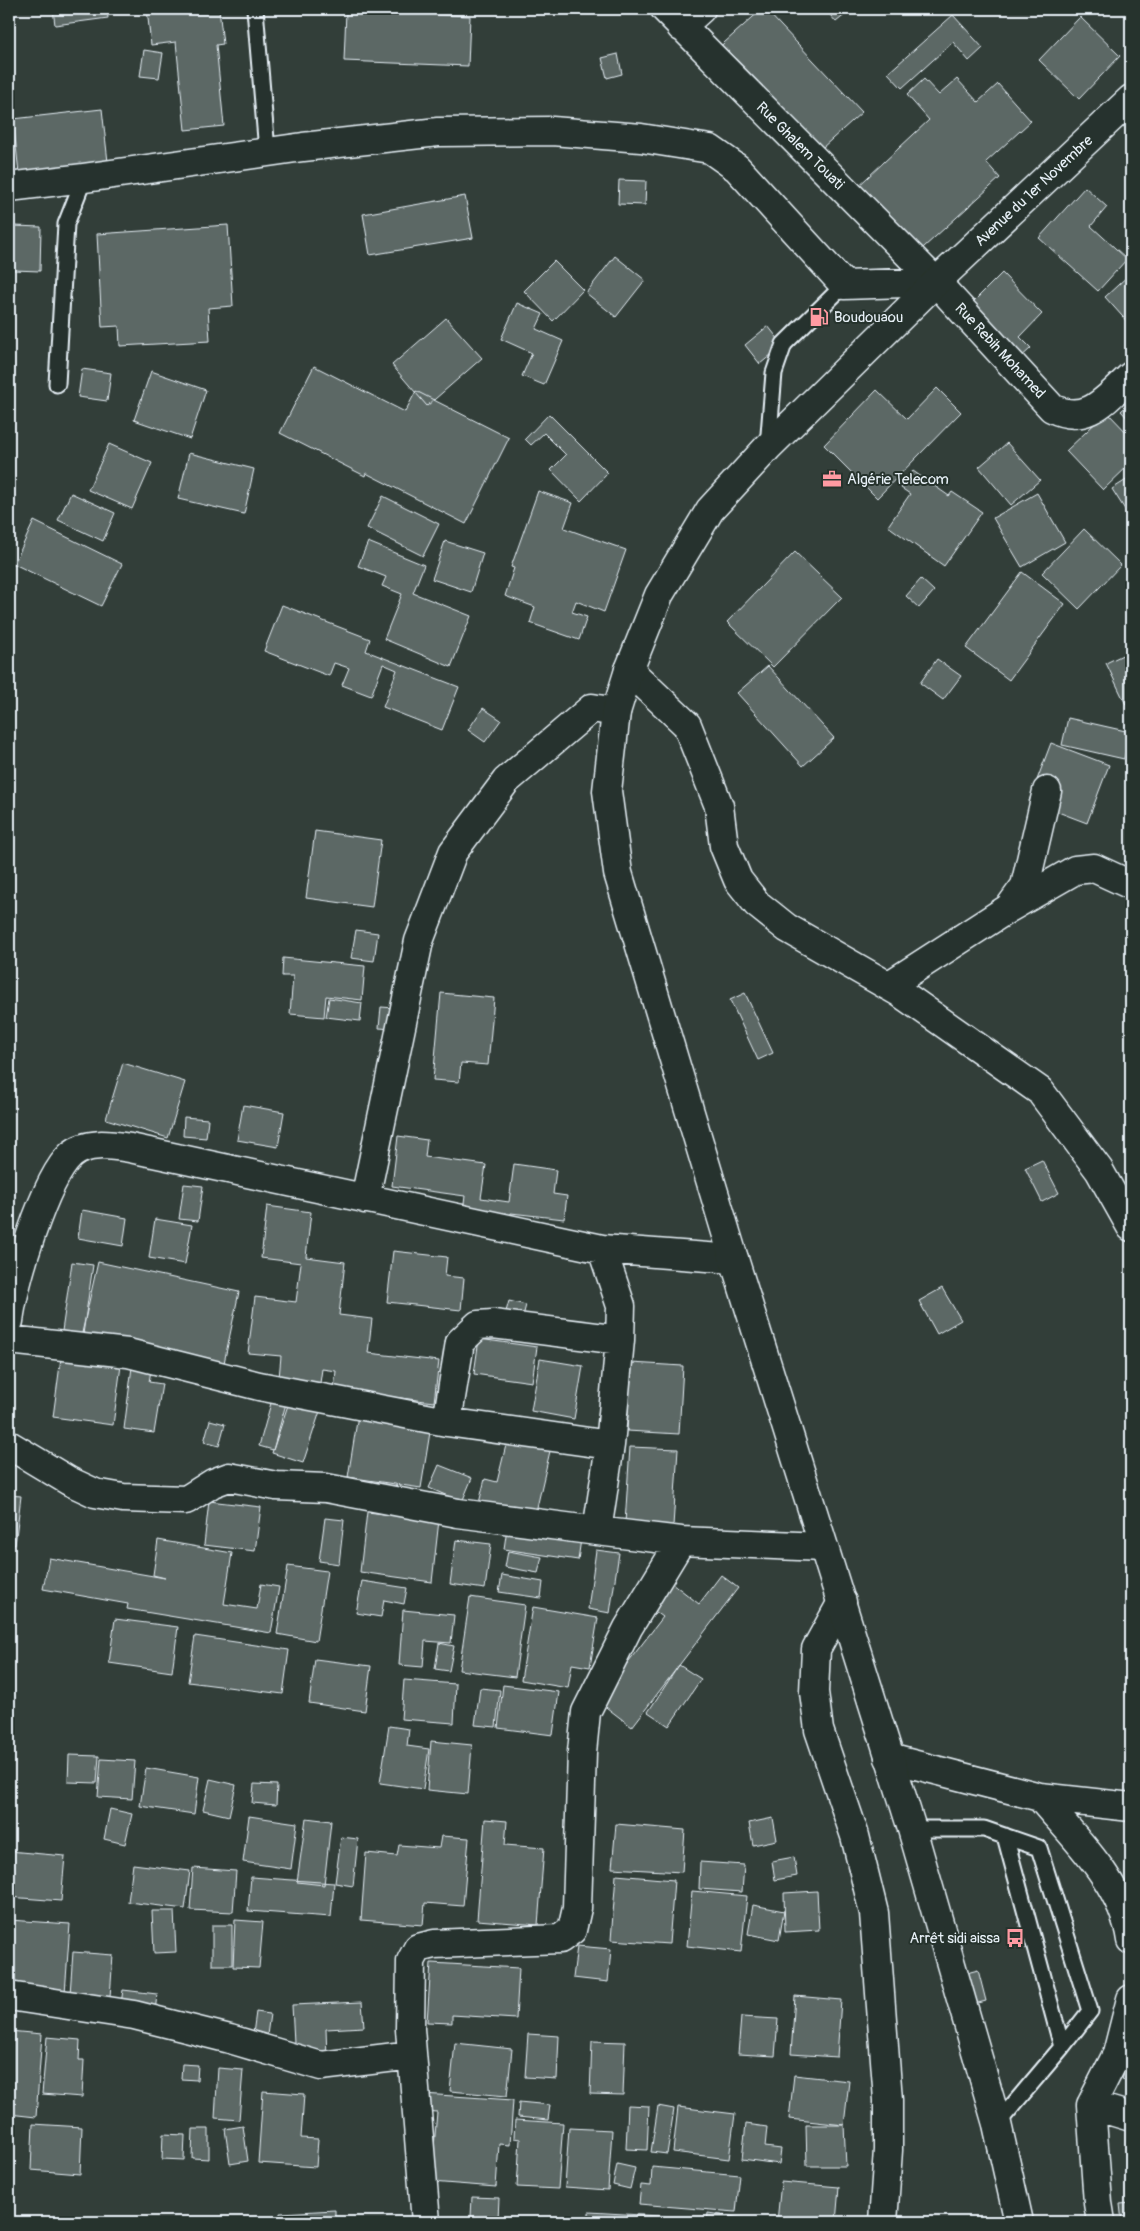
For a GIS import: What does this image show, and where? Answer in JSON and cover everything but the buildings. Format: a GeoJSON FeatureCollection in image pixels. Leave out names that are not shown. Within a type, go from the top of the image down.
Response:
{"type":"FeatureCollection","features":[{"type":"Feature","properties":{"kind":"street"},"geometry":{"type":"LineString","coordinates":[[673,18],[701,9]]}},
{"type":"Feature","properties":{"kind":"street","name":"Rue Ghalem Touati"},"geometry":{"type":"LineString","coordinates":[[673,18],[936,282]]}},
{"type":"Feature","properties":{"kind":"street","name":"Avenue du 1er Novembre"},"geometry":{"type":"LineString","coordinates":[[1019,2222],[996,2124],[912,1830],[734,1260],[618,872],[607,791],[616,712],[629,670],[659,595],[710,510],[768,447],[936,282],[1131,99]]}},
{"type":"Feature","properties":{"kind":"street"},"geometry":{"type":"LineString","coordinates":[[9,187],[267,151],[438,132],[552,131],[640,138],[710,149],[737,168],[844,285],[936,282]]}},
{"type":"Feature","properties":{"kind":"street","name":"Rue Rebih Mohamed"},"geometry":{"type":"LineString","coordinates":[[936,282],[1052,408],[1067,414],[1083,414],[1098,407],[1131,376]]}},
{"type":"Feature","properties":{"kind":"street"},"geometry":{"type":"LineString","coordinates":[[629,670],[687,725],[719,806],[724,846],[738,880],[757,904],[788,928],[888,986],[1040,1090],[1099,1170],[1131,1227]]}},
{"type":"Feature","properties":{"kind":"street"},"geometry":{"type":"LineString","coordinates":[[365,1199],[419,941],[452,852],[506,780],[592,708],[616,712]]}},
{"type":"Feature","properties":{"kind":"street"},"geometry":{"type":"LineString","coordinates":[[1009,908],[1025,886],[1046,792]]}},
{"type":"Feature","properties":{"kind":"street"},"geometry":{"type":"LineString","coordinates":[[888,986],[1009,908],[1075,870],[1094,868],[1131,885]]}},
{"type":"Feature","properties":{"kind":"street"},"geometry":{"type":"LineString","coordinates":[[9,1321],[19,1274],[49,1188],[72,1155],[88,1147],[103,1144],[130,1148],[602,1249],[734,1260]]}},
{"type":"Feature","properties":{"kind":"street"},"geometry":{"type":"LineString","coordinates":[[597,1531],[610,1445],[620,1340],[621,1306],[602,1249]]}},
{"type":"Feature","properties":{"kind":"street"},"geometry":{"type":"LineString","coordinates":[[447,1422],[460,1342],[478,1325],[494,1324],[620,1340]]}},
{"type":"Feature","properties":{"kind":"street"},"geometry":{"type":"LineString","coordinates":[[9,1340],[128,1353],[259,1386],[447,1422],[610,1445]]}},
{"type":"Feature","properties":{"kind":"street"},"geometry":{"type":"LineString","coordinates":[[9,1445],[69,1481],[95,1493],[123,1498],[186,1500],[213,1483],[229,1477],[276,1486],[326,1488],[458,1513],[681,1541],[823,1547]]}},
{"type":"Feature","properties":{"kind":"street"},"geometry":{"type":"LineString","coordinates":[[426,2222],[410,2029],[411,1961],[418,1948],[434,1944],[560,1943],[572,1930],[577,1908],[582,1752],[586,1712],[628,1628],[681,1541]]}},
{"type":"Feature","properties":{"kind":"street"},"geometry":{"type":"LineString","coordinates":[[842,1602],[816,1649],[814,1692],[819,1730],[855,1836],[874,1914],[888,2100],[888,2150],[883,2222]]}},
{"type":"Feature","properties":{"kind":"street"},"geometry":{"type":"LineString","coordinates":[[890,1758],[1040,1797],[1131,1807]]}},
{"type":"Feature","properties":{"kind":"street"},"geometry":{"type":"LineString","coordinates":[[1040,1797],[1096,1864],[1117,1894],[1130,1928],[1131,1940]]}},
{"type":"Feature","properties":{"kind":"street"},"geometry":{"type":"LineString","coordinates":[[9,1996],[134,2015],[321,2066],[412,2055]]}},
{"type":"Feature","properties":{"kind":"street"},"geometry":{"type":"LineString","coordinates":[[1101,2222],[1091,2104],[1117,2054],[1131,1999]]}},
{"type":"Feature","properties":{"kind":"street"},"geometry":{"type":"LineString","coordinates":[[1091,2104],[1131,2117]]}},
{"type":"Feature","properties":{"kind":"lane"},"geometry":{"type":"LineString","coordinates":[[255,9],[267,151]]}},
{"type":"Feature","properties":{"kind":"lane"},"geometry":{"type":"LineString","coordinates":[[56,384],[66,224],[84,178]]}},
{"type":"Feature","properties":{"kind":"lane"},"geometry":{"type":"LineString","coordinates":[[768,447],[774,373],[784,344],[844,285]]}},
{"type":"Feature","properties":{"kind":"lane"},"geometry":{"type":"LineString","coordinates":[[912,1830],[984,1829],[1039,1848],[1090,2011],[996,2124]]}},
{"type":"Feature","properties":{"kind":"lane"},"geometry":{"type":"LineString","coordinates":[[1005,1836],[1062,2047]]}},
{"type":"Feature","properties":{"kind":"place","name":"Boudouaou"},"geometry":{"type":"Point","coordinates":[819,317]}},
{"type":"Feature","properties":{"kind":"place","name":"Algérie Telecom"},"geometry":{"type":"Point","coordinates":[832,479]}},
{"type":"Feature","properties":{"kind":"place","name":"Arrêt sidi aissa"},"geometry":{"type":"Point","coordinates":[1015,1938]}}]}
